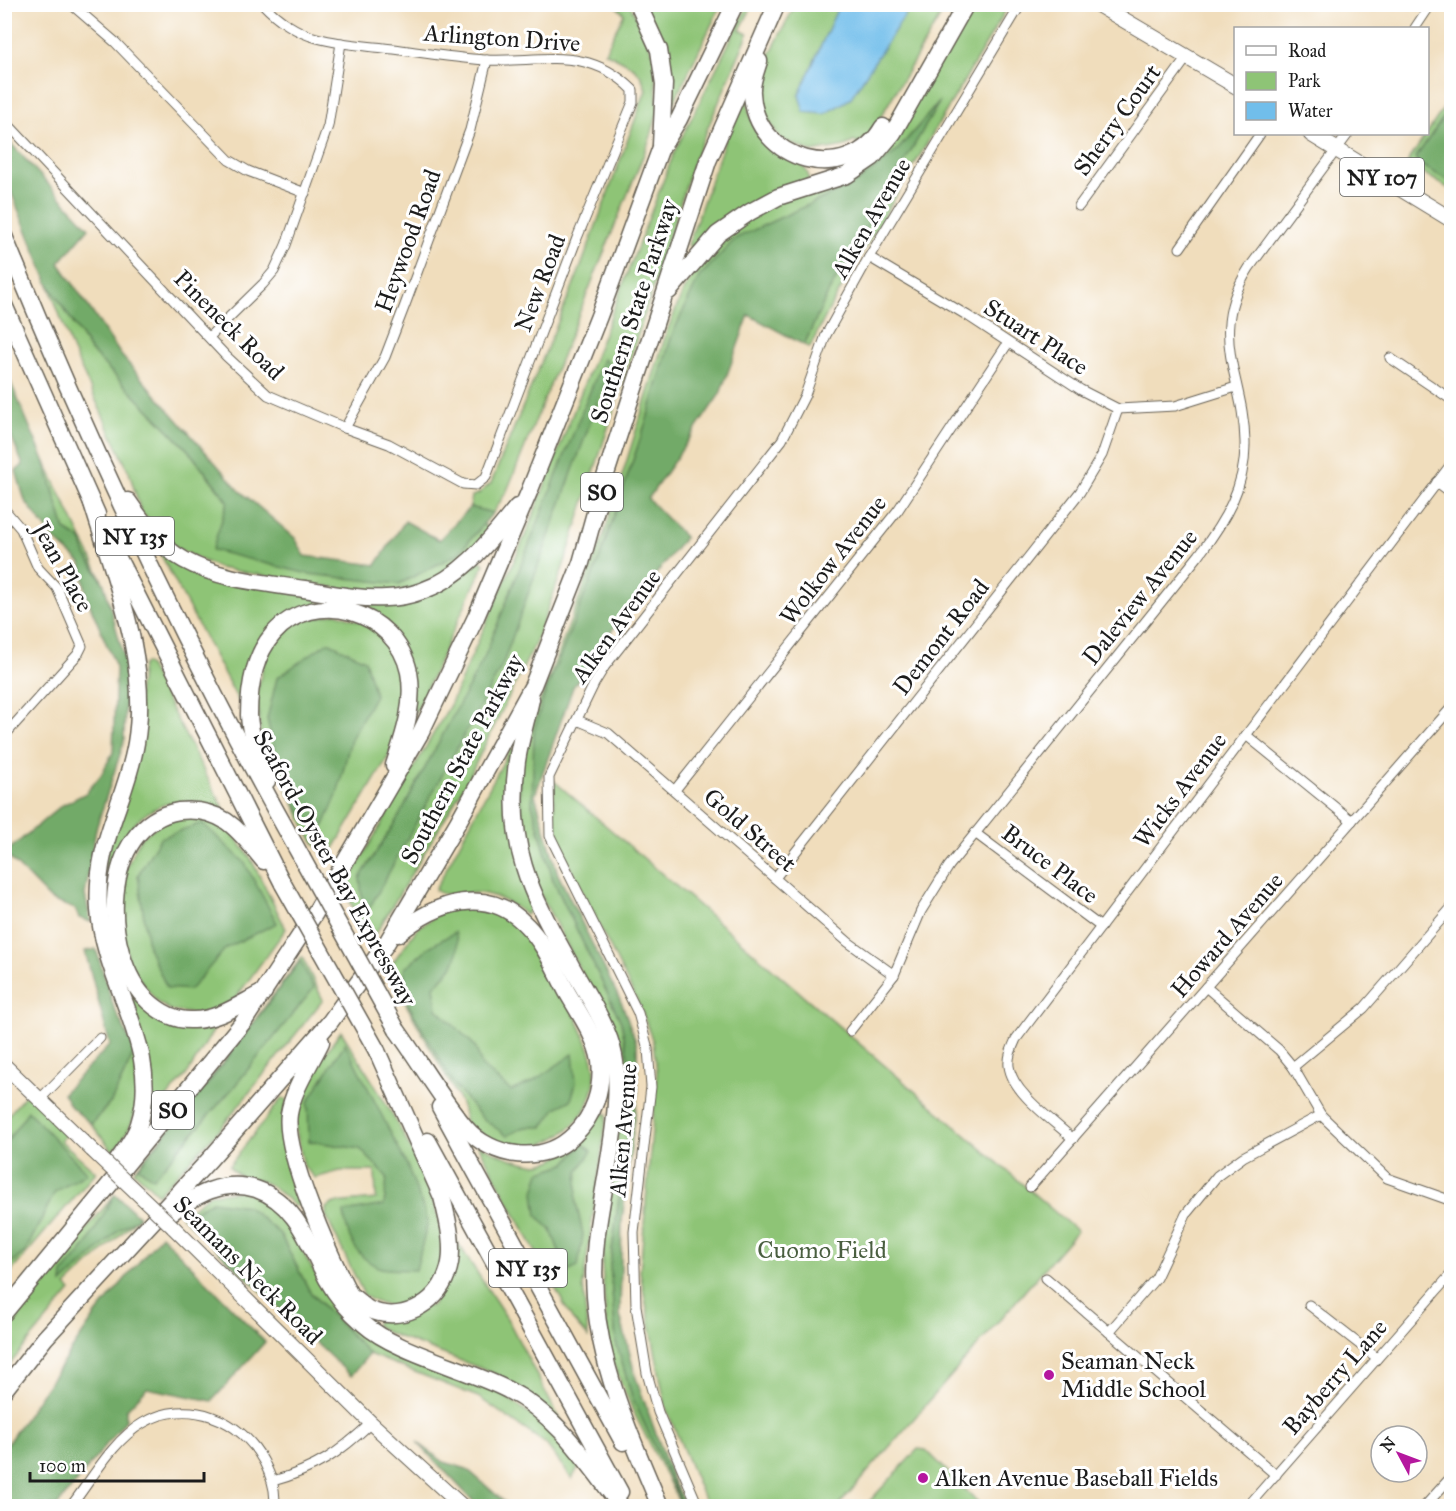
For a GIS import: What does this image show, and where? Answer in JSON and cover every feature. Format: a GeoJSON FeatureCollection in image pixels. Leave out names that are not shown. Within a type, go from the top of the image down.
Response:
{"type":"FeatureCollection","features":[{"type":"Feature","properties":{"kind":"highway"},"geometry":{"type":"LineString","coordinates":[[638,4],[659,50],[664,84],[660,150]]}},
{"type":"Feature","properties":{"kind":"highway","name":"Southern State Parkway"},"geometry":{"type":"LineString","coordinates":[[4,1312],[200,1077],[264,991],[315,913],[383,799],[451,673],[529,492],[599,316],[660,150],[679,119],[735,4]]}},
{"type":"Feature","properties":{"kind":"highway","name":"Southern State Parkway"},"geometry":{"type":"LineString","coordinates":[[4,1390],[45,1338],[330,1022],[386,944],[533,685],[581,562],[605,477],[708,161],[777,4]]}},
{"type":"Feature","properties":{"kind":"highway"},"geometry":{"type":"LineString","coordinates":[[768,21],[752,92],[761,125],[782,150],[800,159],[821,162],[854,154],[877,138],[954,4]]}},
{"type":"Feature","properties":{"kind":"highway"},"geometry":{"type":"LineString","coordinates":[[665,296],[718,234],[750,212],[778,197],[847,175],[872,158],[893,133],[966,4]]}},
{"type":"Feature","properties":{"kind":"highway","name":"Seaford-Oyster Bay Expressway"},"geometry":{"type":"LineString","coordinates":[[4,236],[52,350],[177,624],[284,827],[659,1506]]}},
{"type":"Feature","properties":{"kind":"highway","name":"Seaford-Oyster Bay Expressway"},"geometry":{"type":"LineString","coordinates":[[4,305],[92,503],[159,643],[283,884],[628,1506]]}},
{"type":"Feature","properties":{"kind":"highway"},"geometry":{"type":"LineString","coordinates":[[106,469],[158,540],[174,554],[196,566],[240,578],[374,598],[411,595],[450,576],[478,553],[529,492]]}},
{"type":"Feature","properties":{"kind":"highway"},"geometry":{"type":"LineString","coordinates":[[76,1224],[139,1126],[146,1096],[146,1072],[141,1045],[114,978],[104,943],[99,910],[102,855],[129,771],[136,743],[139,715],[138,684],[126,618],[92,503]]}},
{"type":"Feature","properties":{"kind":"highway"},"geometry":{"type":"LineString","coordinates":[[284,827],[252,733],[249,710],[252,683],[259,657],[275,632],[290,620],[314,610],[344,610],[374,621],[396,642],[406,663],[410,690],[407,722],[383,799]]}},
{"type":"Feature","properties":{"kind":"highway"},"geometry":{"type":"LineString","coordinates":[[533,685],[527,724],[517,757],[514,825],[523,867],[537,905],[600,1020],[614,1056],[616,1100],[596,1242],[595,1310],[608,1376],[659,1506]]}},
{"type":"Feature","properties":{"kind":"highway"},"geometry":{"type":"LineString","coordinates":[[264,991],[213,1017],[196,1020],[174,1017],[154,1006],[134,984],[121,956],[116,934],[114,901],[117,884],[129,847],[150,823],[170,813],[191,809],[211,813],[240,832],[283,884]]}},
{"type":"Feature","properties":{"kind":"highway"},"geometry":{"type":"LineString","coordinates":[[386,944],[415,920],[449,903],[483,901],[515,915],[539,941],[593,1038],[600,1061],[600,1089],[582,1128],[567,1142],[552,1149],[523,1156],[502,1151],[482,1141],[466,1128],[397,1030]]}},
{"type":"Feature","properties":{"kind":"highway"},"geometry":{"type":"LineString","coordinates":[[330,1022],[293,1099],[289,1115],[290,1148],[350,1295],[369,1309],[390,1314],[418,1308],[438,1291],[448,1274],[449,1232],[442,1197],[377,1051]]}},
{"type":"Feature","properties":{"kind":"highway"},"geometry":{"type":"LineString","coordinates":[[141,1234],[208,1189],[242,1185],[272,1196],[295,1218],[345,1308],[388,1340],[511,1391],[536,1409],[579,1453],[621,1506]]}},
{"type":"Feature","properties":{"kind":"main road"},"geometry":{"type":"LineString","coordinates":[[1097,4],[1114,9],[1234,85]]}},
{"type":"Feature","properties":{"kind":"main road","name":"NY 107"},"geometry":{"type":"LineString","coordinates":[[1313,135],[1452,220]]}},
{"type":"Feature","properties":{"kind":"main road","name":"Seamans Neck Road"},"geometry":{"type":"LineString","coordinates":[[4,1065],[371,1422],[462,1506]]}},
{"type":"Feature","properties":{"kind":"street"},"geometry":{"type":"LineString","coordinates":[[71,4],[115,42],[229,160],[248,171],[305,193]]}},
{"type":"Feature","properties":{"kind":"street","name":"Arlington Drive"},"geometry":{"type":"LineString","coordinates":[[263,4],[274,16],[302,33],[341,43],[487,60],[551,56],[588,63],[625,82],[633,90]]}},
{"type":"Feature","properties":{"kind":"street","name":"Alken Avenue"},"geometry":{"type":"LineString","coordinates":[[698,1506],[658,1412],[640,1339],[636,1306],[634,1232],[651,1088],[648,1048],[638,1013],[550,836],[549,777],[605,666],[782,440],[805,395],[826,334],[869,257],[1021,4]]}},
{"type":"Feature","properties":{"kind":"street"},"geometry":{"type":"LineString","coordinates":[[1416,27],[1431,4]]}},
{"type":"Feature","properties":{"kind":"street"},"geometry":{"type":"LineString","coordinates":[[210,336],[274,271],[305,193],[328,126],[341,43]]}},
{"type":"Feature","properties":{"kind":"street","name":"Sherry Court"},"geometry":{"type":"LineString","coordinates":[[1079,206],[1188,56]]}},
{"type":"Feature","properties":{"kind":"street","name":"Heywood Road"},"geometry":{"type":"LineString","coordinates":[[345,428],[385,357],[470,130],[487,60]]}},
{"type":"Feature","properties":{"kind":"street","name":"New Road"},"geometry":{"type":"LineString","coordinates":[[476,485],[486,477],[633,102],[633,90]]}},
{"type":"Feature","properties":{"kind":"street","name":"Pineneck Road"},"geometry":{"type":"LineString","coordinates":[[4,120],[210,336],[226,356],[268,395],[389,444],[463,484],[476,485]]}},
{"type":"Feature","properties":{"kind":"street"},"geometry":{"type":"LineString","coordinates":[[1180,248],[1259,135]]}},
{"type":"Feature","properties":{"kind":"street","name":"Daleview Avenue"},"geometry":{"type":"LineString","coordinates":[[850,1031],[894,975],[929,897],[975,833],[1223,522],[1237,494],[1245,453],[1244,425],[1231,367],[1229,333],[1233,305],[1243,279],[1347,135]]}},
{"type":"Feature","properties":{"kind":"street","name":"Stuart Place"},"geometry":{"type":"LineString","coordinates":[[869,257],[1081,390],[1118,409],[1151,408],[1191,401],[1236,387]]}},
{"type":"Feature","properties":{"kind":"street","name":"Wolkow Avenue"},"geometry":{"type":"LineString","coordinates":[[675,790],[898,510],[1008,343]]}},
{"type":"Feature","properties":{"kind":"street"},"geometry":{"type":"LineString","coordinates":[[1390,358],[1452,400]]}},
{"type":"Feature","properties":{"kind":"street","name":"Demont Road"},"geometry":{"type":"LineString","coordinates":[[775,878],[1080,492],[1102,455],[1118,409]]}},
{"type":"Feature","properties":{"kind":"street","name":"Wicks Avenue"},"geometry":{"type":"LineString","coordinates":[[1073,1139],[1019,1090],[1011,1073],[1009,1056],[1016,1039],[1452,463]]}},
{"type":"Feature","properties":{"kind":"street"},"geometry":{"type":"LineString","coordinates":[[1437,482],[1452,493]]}},
{"type":"Feature","properties":{"kind":"street","name":"Jean Place"},"geometry":{"type":"LineString","coordinates":[[4,509],[21,529],[38,568],[57,588],[82,646],[78,654],[4,736]]}},
{"type":"Feature","properties":{"kind":"street","name":"Howard Avenue"},"geometry":{"type":"LineString","coordinates":[[1030,1187],[1452,707]]}},
{"type":"Feature","properties":{"kind":"street","name":"Gold Street"},"geometry":{"type":"LineString","coordinates":[[577,720],[608,733],[848,942],[894,975]]}},
{"type":"Feature","properties":{"kind":"street"},"geometry":{"type":"LineString","coordinates":[[1246,735],[1352,821]]}},
{"type":"Feature","properties":{"kind":"street","name":"Bruce Place"},"geometry":{"type":"LineString","coordinates":[[975,833],[1101,927]]}},
{"type":"Feature","properties":{"kind":"street"},"geometry":{"type":"LineString","coordinates":[[1293,1067],[1364,1008],[1452,907]]}},
{"type":"Feature","properties":{"kind":"street"},"geometry":{"type":"LineString","coordinates":[[1206,987],[1279,1050],[1293,1067],[1321,1115],[1387,1178],[1452,1201]]}},
{"type":"Feature","properties":{"kind":"street"},"geometry":{"type":"LineString","coordinates":[[40,1099],[100,1038]]}},
{"type":"Feature","properties":{"kind":"street"},"geometry":{"type":"LineString","coordinates":[[1108,1332],[1156,1278],[1186,1214],[1217,1176],[1243,1157],[1321,1115]]}},
{"type":"Feature","properties":{"kind":"street","name":"Bayberry Lane"},"geometry":{"type":"LineString","coordinates":[[1248,1506],[1452,1273]]}},
{"type":"Feature","properties":{"kind":"street"},"geometry":{"type":"LineString","coordinates":[[1046,1278],[1276,1475]]}},
{"type":"Feature","properties":{"kind":"street"},"geometry":{"type":"LineString","coordinates":[[1309,1305],[1377,1358]]}},
{"type":"Feature","properties":{"kind":"street"},"geometry":{"type":"LineString","coordinates":[[71,1506],[128,1435],[143,1423],[164,1415],[183,1413],[212,1416],[241,1431],[256,1445],[273,1481],[274,1506]]}},
{"type":"Feature","properties":{"kind":"street"},"geometry":{"type":"LineString","coordinates":[[273,1481],[320,1464],[342,1450],[371,1422]]}},
{"type":"Feature","properties":{"kind":"street"},"geometry":{"type":"LineString","coordinates":[[1425,1506],[1452,1476]]}},
{"type":"Feature","properties":{"kind":"green space"},"geometry":{"type":"Polygon","coordinates":[[[615,5],[630,5],[654,55],[658,111],[650,139],[507,491],[493,513],[470,507],[472,496],[491,483],[580,269],[646,90],[636,70],[605,52],[624,14],[615,5]]]}},
{"type":"Feature","properties":{"kind":"green space"},"geometry":{"type":"Polygon","coordinates":[[[643,5],[721,5],[674,102],[669,100],[643,5]]]}},
{"type":"Feature","properties":{"kind":"green space"},"geometry":{"type":"Polygon","coordinates":[[[748,5],[753,5],[740,30],[748,34],[694,160],[565,562],[535,644],[466,783],[372,940],[343,890],[450,705],[527,531],[674,153],[748,5]]]}},
{"type":"Feature","properties":{"kind":"green space"},"geometry":{"type":"Polygon","coordinates":[[[795,5],[947,5],[877,123],[867,137],[857,144],[855,141],[845,146],[812,152],[781,139],[765,116],[760,74],[795,5]]]}},
{"type":"Feature","properties":{"kind":"green space"},"geometry":{"type":"Polygon","coordinates":[[[974,5],[1009,5],[832,304],[810,347],[804,345],[829,291],[937,104],[896,152],[856,183],[789,214],[672,335],[646,422],[600,557],[544,696],[532,804],[553,880],[621,1022],[634,1084],[610,1265],[616,1342],[632,1397],[678,1497],[672,1478],[686,1506],[681,1506],[633,1411],[608,1351],[602,1265],[625,1074],[620,1045],[539,892],[522,840],[519,771],[533,718],[603,537],[667,331],[684,289],[704,259],[732,229],[777,201],[856,174],[974,5]]]}},
{"type":"Feature","properties":{"kind":"green space"},"geometry":{"type":"Polygon","coordinates":[[[740,97],[747,98],[751,120],[761,139],[774,150],[803,167],[809,180],[776,191],[747,206],[733,215],[694,249],[688,245],[740,97]]]}},
{"type":"Feature","properties":{"kind":"green space"},"geometry":{"type":"Polygon","coordinates":[[[1451,97],[1451,190],[1407,163],[1426,135],[1429,135],[1429,130],[1451,97]]]}},
{"type":"Feature","properties":{"kind":"green space"},"geometry":{"type":"Polygon","coordinates":[[[940,101],[829,291],[804,345],[749,315],[720,394],[648,499],[685,537],[609,634],[573,687],[535,795],[558,874],[623,1006],[637,1045],[638,1092],[622,1221],[620,1315],[636,1378],[682,1506],[632,1397],[616,1342],[610,1265],[634,1087],[621,1022],[553,880],[532,804],[534,730],[544,696],[600,557],[646,422],[672,335],[699,277],[736,238],[856,183],[896,152],[940,101]]]}},
{"type":"Feature","properties":{"kind":"green space"},"geometry":{"type":"Polygon","coordinates":[[[1451,106],[1451,125],[1446,143],[1451,149],[1451,182],[1417,163],[1416,157],[1451,106]]]}},
{"type":"Feature","properties":{"kind":"green space"},"geometry":{"type":"Polygon","coordinates":[[[4,136],[89,228],[59,263],[121,355],[239,490],[295,538],[305,556],[376,565],[405,521],[439,540],[470,507],[493,513],[458,554],[399,584],[308,574],[212,550],[228,501],[188,450],[90,350],[48,283],[5,177],[4,136]]]}},
{"type":"Feature","properties":{"kind":"green space"},"geometry":{"type":"Polygon","coordinates":[[[48,283],[90,350],[188,450],[228,502],[213,550],[399,584],[458,554],[484,524],[488,529],[473,549],[425,586],[372,594],[219,568],[176,548],[141,512],[129,472],[72,349],[48,283]]]}},
{"type":"Feature","properties":{"kind":"green space"},"geometry":{"type":"Polygon","coordinates":[[[603,359],[611,365],[502,666],[364,918],[360,878],[399,816],[484,658],[603,359]]]}},
{"type":"Feature","properties":{"kind":"green space"},"geometry":{"type":"Polygon","coordinates":[[[4,367],[44,460],[65,530],[81,540],[86,555],[104,584],[126,664],[124,742],[96,829],[85,895],[91,922],[79,918],[75,909],[51,900],[5,853],[61,806],[86,793],[101,775],[113,752],[116,667],[87,598],[81,563],[54,539],[25,501],[16,471],[23,465],[5,421],[4,367]]]}},
{"type":"Feature","properties":{"kind":"green space"},"geometry":{"type":"Polygon","coordinates":[[[44,460],[104,584],[86,555],[81,540],[65,530],[44,460]]]}},
{"type":"Feature","properties":{"kind":"green space"},"geometry":{"type":"Polygon","coordinates":[[[155,544],[180,564],[320,599],[319,604],[269,631],[245,703],[239,702],[155,544]]]}},
{"type":"Feature","properties":{"kind":"green space"},"geometry":{"type":"Polygon","coordinates":[[[481,561],[484,564],[415,714],[393,629],[369,605],[481,561]]]}},
{"type":"Feature","properties":{"kind":"green space"},"geometry":{"type":"Polygon","coordinates":[[[336,613],[373,626],[400,655],[405,685],[402,720],[390,754],[327,860],[310,837],[260,732],[257,693],[266,653],[294,623],[336,613]]]}},
{"type":"Feature","properties":{"kind":"green space"},"geometry":{"type":"Polygon","coordinates":[[[328,642],[365,660],[375,695],[351,739],[337,795],[319,837],[289,795],[278,764],[267,719],[277,678],[328,642]]]}},
{"type":"Feature","properties":{"kind":"green space"},"geometry":{"type":"Polygon","coordinates":[[[145,663],[149,666],[228,817],[204,804],[191,802],[165,804],[153,809],[128,832],[108,874],[104,863],[124,796],[142,666],[145,663]]]}},
{"type":"Feature","properties":{"kind":"green space"},"geometry":{"type":"Polygon","coordinates":[[[510,749],[515,750],[533,906],[526,915],[510,903],[491,895],[478,893],[450,895],[435,890],[510,749]]]}},
{"type":"Feature","properties":{"kind":"green space","name":"Cuomo Field"},"geometry":{"type":"Polygon","coordinates":[[[554,781],[1077,1231],[838,1506],[707,1506],[666,1408],[640,1272],[657,1072],[653,1042],[642,1011],[554,835],[554,781]]]}},
{"type":"Feature","properties":{"kind":"green space"},"geometry":{"type":"Polygon","coordinates":[[[194,815],[227,826],[250,857],[286,929],[235,999],[216,1010],[196,1014],[172,1011],[157,1002],[130,966],[119,921],[123,874],[140,839],[164,820],[194,815]]]}},
{"type":"Feature","properties":{"kind":"green space"},"geometry":{"type":"Polygon","coordinates":[[[202,823],[244,862],[277,923],[226,948],[190,990],[167,988],[148,947],[138,875],[160,838],[202,823]]]}},
{"type":"Feature","properties":{"kind":"green space"},"geometry":{"type":"Polygon","coordinates":[[[478,906],[512,918],[535,945],[575,1015],[592,1058],[595,1073],[594,1088],[589,1103],[571,1127],[545,1143],[530,1146],[507,1145],[488,1138],[466,1123],[461,1103],[387,970],[417,929],[445,909],[478,906]]]}},
{"type":"Feature","properties":{"kind":"green space"},"geometry":{"type":"Polygon","coordinates":[[[455,932],[457,956],[451,968],[434,986],[437,1009],[475,1046],[482,1066],[511,1091],[532,1082],[573,1054],[576,1083],[571,1100],[556,1108],[543,1127],[525,1127],[507,1136],[482,1118],[455,1086],[408,1004],[404,969],[429,947],[455,932]]]}},
{"type":"Feature","properties":{"kind":"green space"},"geometry":{"type":"Polygon","coordinates":[[[96,949],[114,1008],[135,1051],[111,1102],[91,1124],[71,1107],[63,1093],[110,1045],[85,951],[96,949]]]}},
{"type":"Feature","properties":{"kind":"green space"},"geometry":{"type":"Polygon","coordinates":[[[302,957],[323,1000],[221,1128],[158,1194],[134,1171],[223,1062],[302,957]]]}},
{"type":"Feature","properties":{"kind":"green space"},"geometry":{"type":"Polygon","coordinates":[[[300,961],[314,988],[233,1088],[153,1178],[138,1167],[207,1085],[300,961]]]}},
{"type":"Feature","properties":{"kind":"green space"},"geometry":{"type":"Polygon","coordinates":[[[130,988],[159,1014],[177,1024],[188,1027],[216,1026],[188,1073],[150,1117],[147,1114],[125,990],[130,988]]]}},
{"type":"Feature","properties":{"kind":"green space"},"geometry":{"type":"Polygon","coordinates":[[[341,1031],[400,1129],[422,1172],[437,1214],[443,1253],[436,1283],[411,1303],[404,1305],[386,1305],[375,1302],[364,1295],[326,1216],[326,1208],[334,1203],[376,1199],[375,1171],[340,1171],[315,1178],[304,1167],[293,1116],[304,1084],[341,1031]]]}},
{"type":"Feature","properties":{"kind":"green space"},"geometry":{"type":"Polygon","coordinates":[[[345,1043],[407,1165],[428,1221],[416,1270],[387,1269],[370,1263],[353,1244],[347,1228],[344,1212],[384,1205],[387,1177],[360,1149],[309,1141],[308,1102],[345,1043]]]}},
{"type":"Feature","properties":{"kind":"green space"},"geometry":{"type":"Polygon","coordinates":[[[135,1051],[137,1092],[134,1116],[130,1128],[113,1151],[91,1124],[111,1102],[135,1051]]]}},
{"type":"Feature","properties":{"kind":"green space"},"geometry":{"type":"Polygon","coordinates":[[[27,1093],[68,1132],[61,1141],[96,1172],[5,1279],[5,1268],[25,1252],[55,1192],[5,1212],[5,1119],[27,1093]]]}},
{"type":"Feature","properties":{"kind":"green space"},"geometry":{"type":"Polygon","coordinates":[[[282,1098],[287,1100],[284,1129],[287,1154],[306,1204],[295,1206],[268,1184],[241,1176],[229,1166],[282,1098]]]}},
{"type":"Feature","properties":{"kind":"green space"},"geometry":{"type":"Polygon","coordinates":[[[28,1111],[87,1173],[55,1192],[25,1252],[5,1268],[5,1144],[28,1111]]]}},
{"type":"Feature","properties":{"kind":"green space"},"geometry":{"type":"Polygon","coordinates":[[[600,1113],[607,1114],[583,1286],[588,1337],[572,1319],[478,1145],[521,1162],[536,1164],[546,1162],[574,1146],[600,1113]]]}},
{"type":"Feature","properties":{"kind":"green space"},"geometry":{"type":"Polygon","coordinates":[[[583,1144],[592,1151],[578,1171],[576,1202],[583,1234],[578,1267],[567,1272],[551,1230],[537,1216],[534,1192],[540,1172],[565,1164],[583,1144]]]}},
{"type":"Feature","properties":{"kind":"green space"},"geometry":{"type":"Polygon","coordinates":[[[241,1191],[272,1201],[293,1228],[306,1258],[329,1296],[361,1332],[490,1385],[552,1430],[579,1466],[572,1479],[546,1444],[478,1397],[369,1354],[310,1292],[280,1234],[212,1201],[183,1218],[181,1216],[210,1194],[241,1191]]]}},
{"type":"Feature","properties":{"kind":"green space"},"geometry":{"type":"Polygon","coordinates":[[[115,1194],[139,1217],[66,1286],[71,1291],[5,1370],[5,1329],[115,1194]]]}},
{"type":"Feature","properties":{"kind":"green space"},"geometry":{"type":"Polygon","coordinates":[[[115,1194],[139,1217],[119,1230],[62,1284],[63,1273],[86,1246],[115,1194]]]}},
{"type":"Feature","properties":{"kind":"green space"},"geometry":{"type":"Polygon","coordinates":[[[212,1201],[247,1206],[280,1234],[310,1292],[369,1354],[351,1376],[183,1218],[212,1201]]]}},
{"type":"Feature","properties":{"kind":"green space"},"geometry":{"type":"Polygon","coordinates":[[[161,1235],[265,1342],[212,1401],[147,1388],[126,1410],[126,1420],[57,1506],[5,1506],[5,1447],[97,1313],[161,1235]]]}},
{"type":"Feature","properties":{"kind":"green space"},"geometry":{"type":"Polygon","coordinates":[[[454,1237],[508,1320],[563,1426],[537,1401],[498,1375],[386,1332],[375,1325],[379,1318],[433,1305],[454,1237]]]}},
{"type":"Feature","properties":{"kind":"green space"},"geometry":{"type":"Polygon","coordinates":[[[417,1442],[444,1462],[467,1469],[509,1506],[478,1506],[417,1442]]]}},
{"type":"Feature","properties":{"kind":"green space","name":"Alken Avenue Baseball Fields"},"geometry":{"type":"Polygon","coordinates":[[[918,1449],[926,1450],[982,1506],[865,1506],[918,1449]]]}},
{"type":"Feature","properties":{"kind":"water"},"geometry":{"type":"Polygon","coordinates":[[[839,5],[908,5],[907,12],[850,99],[825,114],[804,112],[799,95],[839,5]]]}},
{"type":"Feature","properties":{"kind":"place","name":"Seaman Neck Middle School"},"geometry":{"type":"Point","coordinates":[1049,1375]}},
{"type":"Feature","properties":{"kind":"place","name":"Alken Avenue Baseball Fields"},"geometry":{"type":"Point","coordinates":[923,1478]}}]}
